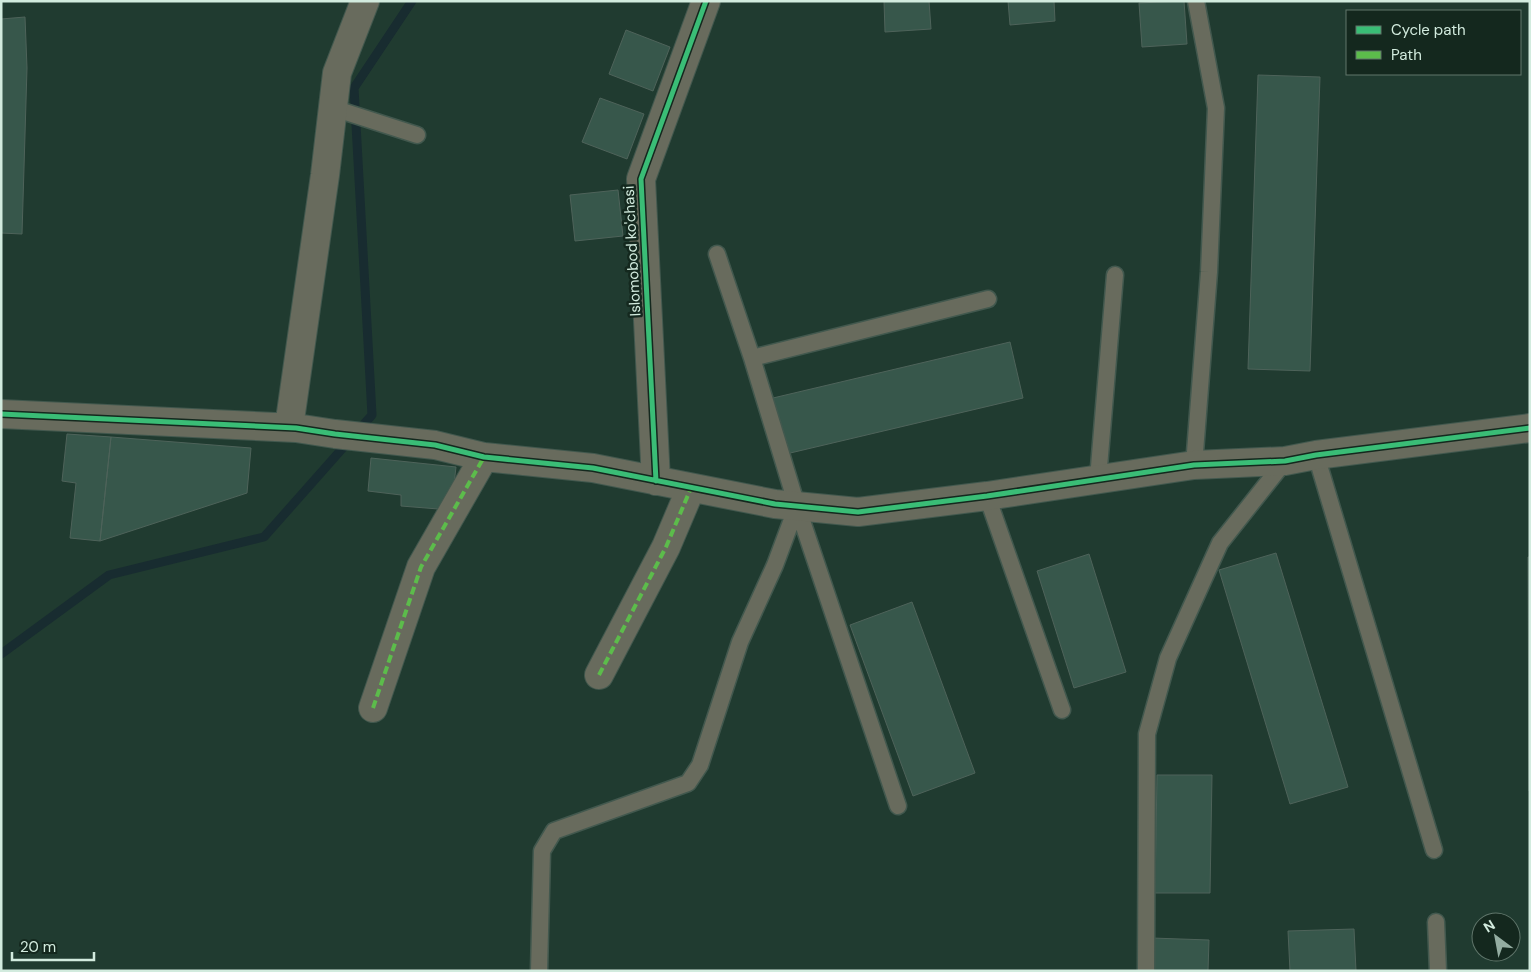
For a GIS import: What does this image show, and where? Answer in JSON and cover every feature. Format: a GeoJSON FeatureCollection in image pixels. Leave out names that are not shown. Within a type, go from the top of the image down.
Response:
{"type":"FeatureCollection","features":[{"type":"Feature","properties":{"kind":"street"},"geometry":{"type":"LineString","coordinates":[[296,428],[339,110],[337,73],[365,1]]}},
{"type":"Feature","properties":{"kind":"street","name":"Islomobod ko'chasi"},"geometry":{"type":"LineString","coordinates":[[656,481],[641,179],[706,1]]}},
{"type":"Feature","properties":{"kind":"street"},"geometry":{"type":"LineString","coordinates":[[1,414],[296,428],[434,445],[484,456],[593,468],[775,504],[858,512],[987,496],[1194,465],[1285,461],[1316,455],[1530,428]]}},
{"type":"Feature","properties":{"kind":"street"},"geometry":{"type":"LineString","coordinates":[[373,708],[421,567],[484,456]]}},
{"type":"Feature","properties":{"kind":"street"},"geometry":{"type":"LineString","coordinates":[[599,675],[666,548],[690,488]]}},
{"type":"Feature","properties":{"kind":"lane"},"geometry":{"type":"LineString","coordinates":[[1194,465],[1209,272],[1216,108],[1196,1]]}},
{"type":"Feature","properties":{"kind":"lane"},"geometry":{"type":"LineString","coordinates":[[339,110],[417,136]]}},
{"type":"Feature","properties":{"kind":"lane"},"geometry":{"type":"LineString","coordinates":[[717,254],[752,358],[797,506],[898,806]]}},
{"type":"Feature","properties":{"kind":"lane"},"geometry":{"type":"LineString","coordinates":[[1098,479],[1115,275]]}},
{"type":"Feature","properties":{"kind":"lane"},"geometry":{"type":"LineString","coordinates":[[752,358],[988,300]]}},
{"type":"Feature","properties":{"kind":"lane"},"geometry":{"type":"LineString","coordinates":[[1316,455],[1434,850]]}},
{"type":"Feature","properties":{"kind":"lane"},"geometry":{"type":"LineString","coordinates":[[1146,971],[1147,734],[1165,667],[1220,543],[1285,461]]}},
{"type":"Feature","properties":{"kind":"lane"},"geometry":{"type":"LineString","coordinates":[[987,496],[1062,710]]}},
{"type":"Feature","properties":{"kind":"lane"},"geometry":{"type":"LineString","coordinates":[[539,971],[542,851],[554,831],[688,783],[700,765],[740,642],[775,565],[797,506]]}},
{"type":"Feature","properties":{"kind":"lane"},"geometry":{"type":"LineString","coordinates":[[1436,922],[1438,971]]}},
{"type":"Feature","properties":{"kind":"building"},"geometry":{"type":"Polygon","coordinates":[[[884,1],[929,1],[931,29],[885,32],[884,1]]]}},
{"type":"Feature","properties":{"kind":"building"},"geometry":{"type":"Polygon","coordinates":[[[1008,1],[1054,1],[1055,21],[1010,25],[1008,1]]]}},
{"type":"Feature","properties":{"kind":"building"},"geometry":{"type":"Polygon","coordinates":[[[1184,1],[1187,44],[1142,47],[1139,3],[1184,1]]]}},
{"type":"Feature","properties":{"kind":"building"},"geometry":{"type":"Polygon","coordinates":[[[25,17],[27,68],[22,234],[1,233],[1,19],[25,17]]]}},
{"type":"Feature","properties":{"kind":"building"},"geometry":{"type":"Polygon","coordinates":[[[626,30],[670,47],[653,91],[609,74],[626,30]]]}},
{"type":"Feature","properties":{"kind":"building"},"geometry":{"type":"Polygon","coordinates":[[[1258,75],[1320,77],[1310,371],[1248,369],[1258,75]]]}},
{"type":"Feature","properties":{"kind":"building"},"geometry":{"type":"Polygon","coordinates":[[[600,98],[644,114],[627,159],[582,142],[600,98]]]}},
{"type":"Feature","properties":{"kind":"building"},"geometry":{"type":"Polygon","coordinates":[[[618,190],[623,236],[575,241],[570,195],[618,190]]]}},
{"type":"Feature","properties":{"kind":"building"},"geometry":{"type":"Polygon","coordinates":[[[1010,342],[1023,398],[786,454],[773,398],[1010,342]]]}},
{"type":"Feature","properties":{"kind":"building"},"geometry":{"type":"Polygon","coordinates":[[[67,434],[111,437],[100,541],[70,538],[76,483],[62,481],[67,434]]]}},
{"type":"Feature","properties":{"kind":"building"},"geometry":{"type":"Polygon","coordinates":[[[111,437],[251,448],[247,493],[100,541],[111,437]]]}},
{"type":"Feature","properties":{"kind":"building"},"geometry":{"type":"Polygon","coordinates":[[[371,458],[456,467],[451,510],[401,506],[401,495],[368,491],[371,458]]]}},
{"type":"Feature","properties":{"kind":"building"},"geometry":{"type":"Polygon","coordinates":[[[1276,553],[1348,787],[1290,804],[1219,570],[1276,553]]]}},
{"type":"Feature","properties":{"kind":"building"},"geometry":{"type":"Polygon","coordinates":[[[1089,554],[1126,672],[1074,688],[1037,571],[1089,554]]]}},
{"type":"Feature","properties":{"kind":"building"},"geometry":{"type":"Polygon","coordinates":[[[1528,557],[1530,557],[1530,791],[1529,791],[1528,557]]]}},
{"type":"Feature","properties":{"kind":"building"},"geometry":{"type":"Polygon","coordinates":[[[912,602],[975,773],[913,796],[850,625],[912,602]]]}},
{"type":"Feature","properties":{"kind":"building"},"geometry":{"type":"Polygon","coordinates":[[[1157,775],[1212,775],[1210,893],[1155,893],[1157,775]]]}},
{"type":"Feature","properties":{"kind":"building"},"geometry":{"type":"Polygon","coordinates":[[[1354,929],[1356,971],[1290,971],[1288,931],[1354,929]]]}},
{"type":"Feature","properties":{"kind":"building"},"geometry":{"type":"Polygon","coordinates":[[[1152,938],[1209,940],[1208,971],[1150,971],[1152,938]]]}},
{"type":"Feature","properties":{"kind":"waterway"},"geometry":{"type":"LineString","coordinates":[[1,654],[109,575],[264,537],[372,415],[354,88],[412,1]]}},
{"type":"Feature","properties":{"kind":"marked path"},"geometry":{"type":"LineString","coordinates":[[373,708],[421,567],[484,457]]}},
{"type":"Feature","properties":{"kind":"marked path"},"geometry":{"type":"LineString","coordinates":[[599,675],[666,547],[691,488]]}},
{"type":"Feature","properties":{"kind":"cycle path"},"geometry":{"type":"LineString","coordinates":[[656,481],[641,179],[706,1]]}},
{"type":"Feature","properties":{"kind":"cycle path"},"geometry":{"type":"LineString","coordinates":[[1,414],[296,428],[435,445],[484,457],[593,468],[775,504],[858,512],[987,496],[1194,465],[1285,461],[1316,455],[1530,428]]}}]}
